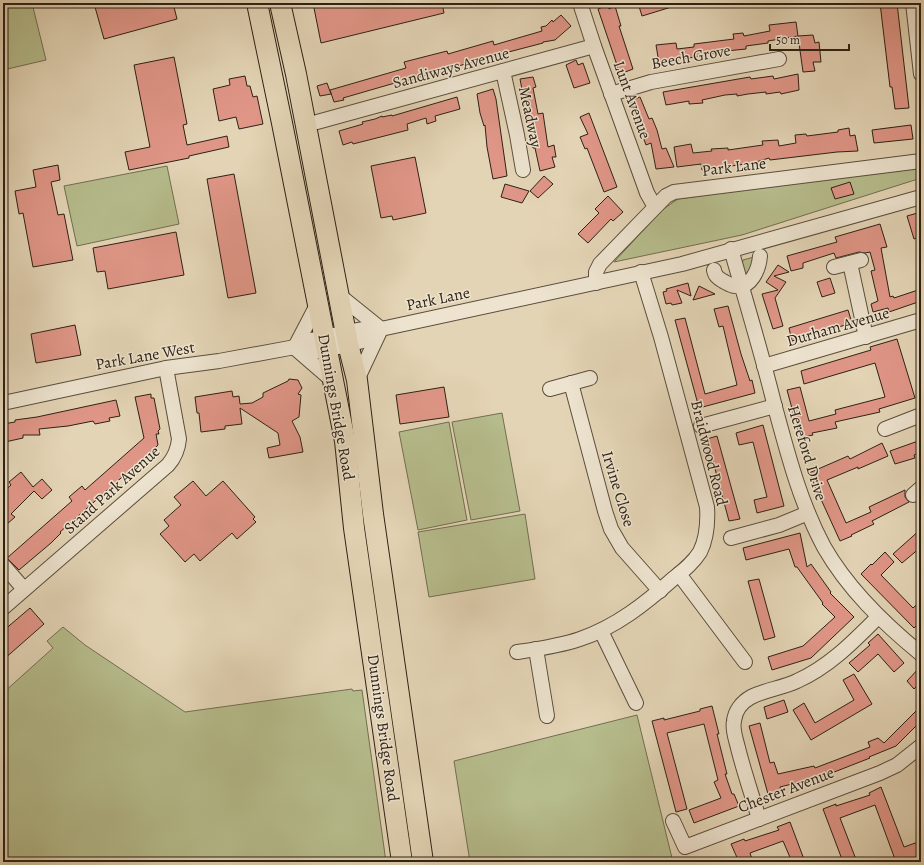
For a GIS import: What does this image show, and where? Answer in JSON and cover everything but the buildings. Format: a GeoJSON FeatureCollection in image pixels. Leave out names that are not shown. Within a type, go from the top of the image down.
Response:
{"type":"FeatureCollection","features":[{"type":"Feature","properties":{"kind":"highway","name":"Dunnings Bridge Road"},"geometry":{"type":"LineString","coordinates":[[257,3],[266,70],[318,303],[357,380],[373,514],[423,862]]}},
{"type":"Feature","properties":{"kind":"highway","name":"Dunnings Bridge Road"},"geometry":{"type":"LineString","coordinates":[[280,3],[340,296],[337,341]]}},
{"type":"Feature","properties":{"kind":"highway"},"geometry":{"type":"LineString","coordinates":[[266,70],[293,64]]}},
{"type":"Feature","properties":{"kind":"highway"},"geometry":{"type":"LineString","coordinates":[[333,381],[341,359],[337,341]]}},
{"type":"Feature","properties":{"kind":"highway","name":"Dunnings Bridge Road"},"geometry":{"type":"LineString","coordinates":[[333,381],[345,441],[354,528],[402,862]]}},
{"type":"Feature","properties":{"kind":"street","name":"Lunt Avenue"},"geometry":{"type":"LineString","coordinates":[[580,3],[647,194],[655,207]]}},
{"type":"Feature","properties":{"kind":"street"},"geometry":{"type":"LineString","coordinates":[[913,3],[921,74]]}},
{"type":"Feature","properties":{"kind":"street","name":"Sandiways Avenue"},"geometry":{"type":"LineString","coordinates":[[317,122],[594,46]]}},
{"type":"Feature","properties":{"kind":"street","name":"Beech Grove"},"geometry":{"type":"LineString","coordinates":[[611,94],[651,82],[779,59]]}},
{"type":"Feature","properties":{"kind":"street","name":"Meadway"},"geometry":{"type":"LineString","coordinates":[[503,71],[523,170]]}},
{"type":"Feature","properties":{"kind":"street","name":"Park Lane"},"geometry":{"type":"LineString","coordinates":[[596,282],[596,272],[600,264],[640,225],[666,196],[674,192],[921,162]]}},
{"type":"Feature","properties":{"kind":"street","name":"Park Lane"},"geometry":{"type":"LineString","coordinates":[[337,341],[364,329],[381,329],[682,264],[921,196]]}},
{"type":"Feature","properties":{"kind":"street","name":"Hereford Drive"},"geometry":{"type":"LineString","coordinates":[[732,249],[795,480],[808,513],[825,547],[844,578],[859,597],[878,617],[921,654]]}},
{"type":"Feature","properties":{"kind":"street"},"geometry":{"type":"LineString","coordinates":[[714,270],[717,277],[730,285],[736,287],[742,286],[751,280],[759,265],[760,256]]}},
{"type":"Feature","properties":{"kind":"street"},"geometry":{"type":"LineString","coordinates":[[834,267],[856,262],[866,337]]}},
{"type":"Feature","properties":{"kind":"street","name":"Braidwood Road"},"geometry":{"type":"LineString","coordinates":[[517,652],[579,640],[601,631],[630,613],[690,566],[700,552],[706,537],[708,523],[707,507],[661,337],[641,272]]}},
{"type":"Feature","properties":{"kind":"street"},"geometry":{"type":"LineString","coordinates":[[340,296],[381,329],[357,380]]}},
{"type":"Feature","properties":{"kind":"street"},"geometry":{"type":"LineString","coordinates":[[318,303],[295,347],[333,381]]}},
{"type":"Feature","properties":{"kind":"street","name":"Durham Avenue"},"geometry":{"type":"LineString","coordinates":[[764,366],[921,320]]}},
{"type":"Feature","properties":{"kind":"street","name":"Park Lane West"},"geometry":{"type":"LineString","coordinates":[[3,403],[166,368],[219,361],[295,347],[312,352],[337,341]]}},
{"type":"Feature","properties":{"kind":"street","name":"Stand Park Avenue"},"geometry":{"type":"LineString","coordinates":[[3,608],[168,465],[173,459],[178,448],[179,439],[166,368]]}},
{"type":"Feature","properties":{"kind":"street"},"geometry":{"type":"LineString","coordinates":[[550,389],[590,378]]}},
{"type":"Feature","properties":{"kind":"street","name":"Irvine Close"},"geometry":{"type":"LineString","coordinates":[[571,383],[610,529],[622,548],[660,591]]}},
{"type":"Feature","properties":{"kind":"street"},"geometry":{"type":"LineString","coordinates":[[701,426],[775,406]]}},
{"type":"Feature","properties":{"kind":"street"},"geometry":{"type":"LineString","coordinates":[[885,429],[921,415]]}},
{"type":"Feature","properties":{"kind":"street"},"geometry":{"type":"LineString","coordinates":[[731,538],[779,525],[808,513]]}},
{"type":"Feature","properties":{"kind":"street"},"geometry":{"type":"LineString","coordinates":[[3,565],[24,589]]}},
{"type":"Feature","properties":{"kind":"street"},"geometry":{"type":"LineString","coordinates":[[679,574],[745,662]]}},
{"type":"Feature","properties":{"kind":"street"},"geometry":{"type":"LineString","coordinates":[[759,818],[745,774],[734,731],[734,719],[738,708],[746,700],[753,696],[799,680],[828,662],[846,648],[878,617]]}},
{"type":"Feature","properties":{"kind":"street"},"geometry":{"type":"LineString","coordinates":[[601,631],[636,703]]}},
{"type":"Feature","properties":{"kind":"street"},"geometry":{"type":"LineString","coordinates":[[536,649],[547,716]]}},
{"type":"Feature","properties":{"kind":"street","name":"Chester Avenue"},"geometry":{"type":"LineString","coordinates":[[673,821],[685,847],[880,773],[897,765],[921,746]]}},
{"type":"Feature","properties":{"kind":"green space"},"geometry":{"type":"Polygon","coordinates":[[[3,3],[32,3],[46,60],[3,70],[3,3]]]}},
{"type":"Feature","properties":{"kind":"green space"},"geometry":{"type":"Polygon","coordinates":[[[167,166],[179,224],[77,246],[64,186],[167,166]]]}},
{"type":"Feature","properties":{"kind":"green space"},"geometry":{"type":"Polygon","coordinates":[[[921,166],[921,178],[742,235],[614,262],[662,210],[678,199],[921,166]]]}},
{"type":"Feature","properties":{"kind":"green space"},"geometry":{"type":"Polygon","coordinates":[[[754,257],[756,261],[745,277],[742,264],[743,260],[754,257]]]}},
{"type":"Feature","properties":{"kind":"green space"},"geometry":{"type":"Polygon","coordinates":[[[502,413],[520,511],[471,520],[452,422],[502,413]]]}},
{"type":"Feature","properties":{"kind":"green space"},"geometry":{"type":"Polygon","coordinates":[[[449,422],[467,520],[418,530],[399,432],[449,422]]]}},
{"type":"Feature","properties":{"kind":"green space"},"geometry":{"type":"Polygon","coordinates":[[[525,514],[535,579],[429,597],[418,532],[525,514]]]}},
{"type":"Feature","properties":{"kind":"green space"},"geometry":{"type":"Polygon","coordinates":[[[63,627],[85,645],[185,712],[352,689],[353,691],[362,690],[386,862],[3,862],[3,693],[53,648],[47,641],[63,627]]]}},
{"type":"Feature","properties":{"kind":"green space"},"geometry":{"type":"Polygon","coordinates":[[[637,715],[673,862],[470,862],[454,761],[637,715]]]}}]}
